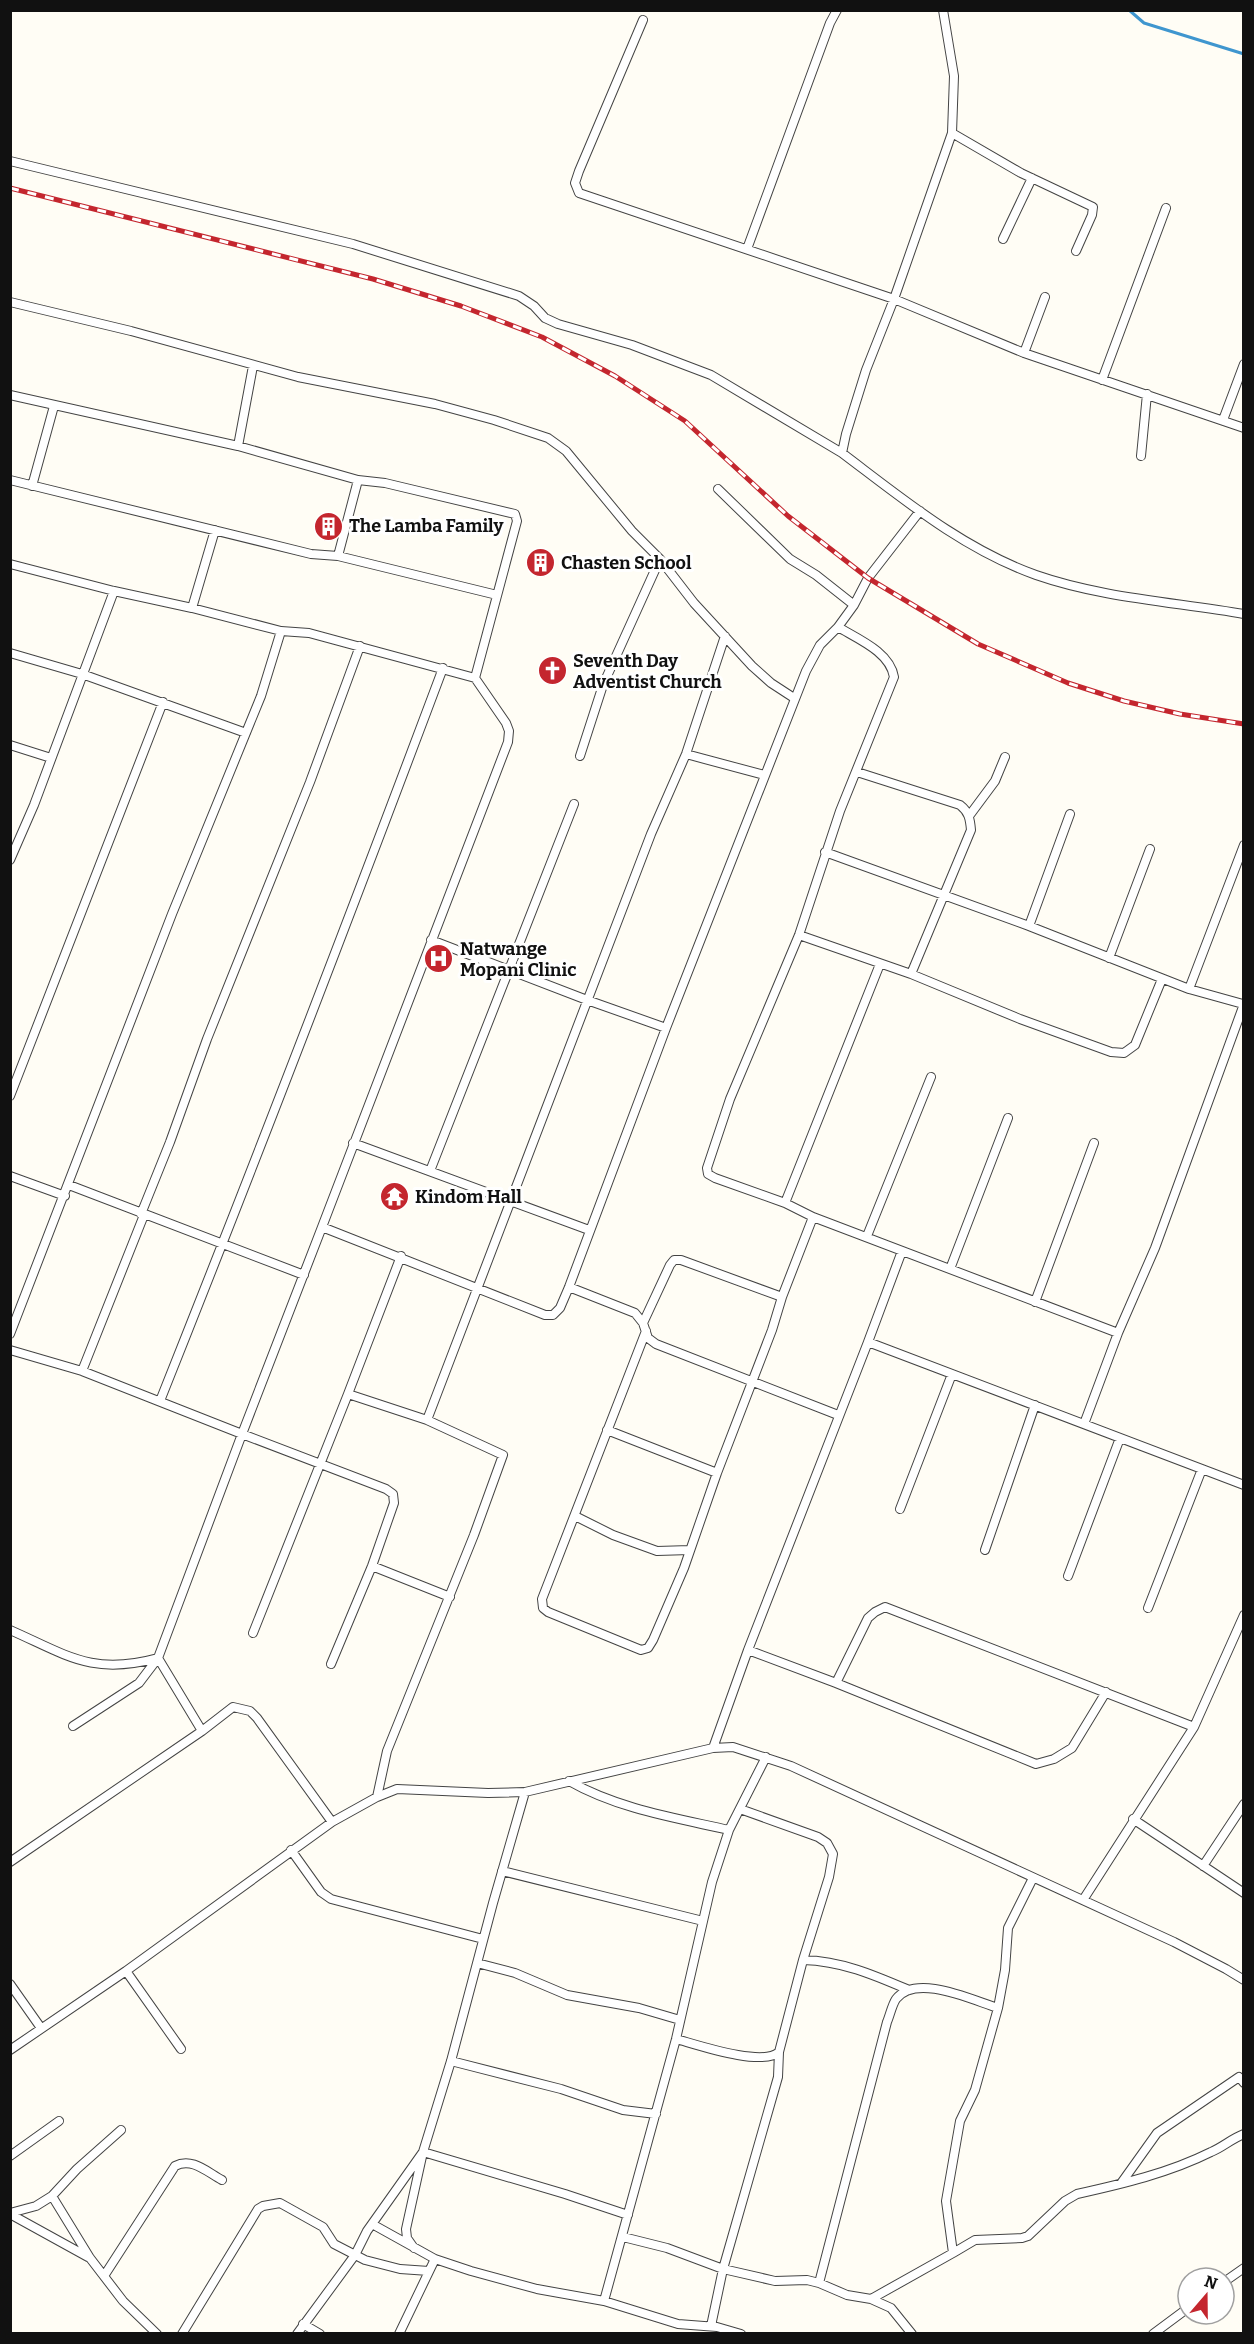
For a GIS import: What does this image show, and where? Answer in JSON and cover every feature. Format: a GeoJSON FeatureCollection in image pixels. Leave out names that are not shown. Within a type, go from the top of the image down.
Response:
{"type":"FeatureCollection","features":[{"type":"Feature","properties":{"kind":"street"},"geometry":{"type":"LineString","coordinates":[[747,249],[830,23],[837,10]]}},
{"type":"Feature","properties":{"kind":"street"},"geometry":{"type":"LineString","coordinates":[[842,453],[866,370],[894,299],[952,133],[954,76],[943,10]]}},
{"type":"Feature","properties":{"kind":"street"},"geometry":{"type":"LineString","coordinates":[[643,20],[579,171],[575,183],[579,193],[894,299],[1024,353],[1244,428]]}},
{"type":"Feature","properties":{"kind":"street"},"geometry":{"type":"LineString","coordinates":[[952,133],[1032,178],[1092,207],[1092,215],[1076,251]]}},
{"type":"Feature","properties":{"kind":"street"},"geometry":{"type":"LineString","coordinates":[[10,161],[352,244],[519,296],[534,306],[545,318],[558,324],[632,345],[711,375],[842,453],[920,511],[976,548],[1037,575],[1130,596],[1244,614]]}},
{"type":"Feature","properties":{"kind":"street"},"geometry":{"type":"LineString","coordinates":[[1003,239],[1032,178]]}},
{"type":"Feature","properties":{"kind":"street"},"geometry":{"type":"LineString","coordinates":[[1102,380],[1166,208]]}},
{"type":"Feature","properties":{"kind":"street"},"geometry":{"type":"LineString","coordinates":[[1024,353],[1045,297]]}},
{"type":"Feature","properties":{"kind":"street"},"geometry":{"type":"LineString","coordinates":[[10,302],[131,331],[253,366],[381,395],[435,404],[548,438],[566,451],[632,531],[660,559],[694,603],[752,666],[794,699]]}},
{"type":"Feature","properties":{"kind":"street"},"geometry":{"type":"LineString","coordinates":[[1222,420],[1244,364]]}},
{"type":"Feature","properties":{"kind":"street"},"geometry":{"type":"LineString","coordinates":[[238,446],[253,366]]}},
{"type":"Feature","properties":{"kind":"street"},"geometry":{"type":"LineString","coordinates":[[1141,456],[1147,394]]}},
{"type":"Feature","properties":{"kind":"street"},"geometry":{"type":"LineString","coordinates":[[10,395],[238,446],[358,480],[385,483],[515,514],[517,521],[475,678]]}},
{"type":"Feature","properties":{"kind":"street"},"geometry":{"type":"LineString","coordinates":[[32,486],[54,406]]}},
{"type":"Feature","properties":{"kind":"street"},"geometry":{"type":"LineString","coordinates":[[10,480],[311,554],[338,556],[497,595]]}},
{"type":"Feature","properties":{"kind":"street"},"geometry":{"type":"LineString","coordinates":[[338,556],[358,480]]}},
{"type":"Feature","properties":{"kind":"street"},"geometry":{"type":"LineString","coordinates":[[717,489],[790,559],[816,575],[854,604]]}},
{"type":"Feature","properties":{"kind":"street"},"geometry":{"type":"LineString","coordinates":[[322,1227],[401,1256],[545,1315],[553,1315],[560,1308],[666,1028],[806,670],[820,645],[838,627],[854,604],[868,578],[920,511]]}},
{"type":"Feature","properties":{"kind":"street"},"geometry":{"type":"LineString","coordinates":[[192,608],[215,530]]}},
{"type":"Feature","properties":{"kind":"street"},"geometry":{"type":"LineString","coordinates":[[580,756],[603,685],[660,559]]}},
{"type":"Feature","properties":{"kind":"street"},"geometry":{"type":"LineString","coordinates":[[10,564],[281,631],[309,633],[475,678],[509,731],[508,742],[158,1658],[139,1683],[73,1726]]}},
{"type":"Feature","properties":{"kind":"street"},"geometry":{"type":"LineString","coordinates":[[10,860],[14,842],[51,758],[114,591]]}},
{"type":"Feature","properties":{"kind":"street"},"geometry":{"type":"LineString","coordinates":[[838,627],[883,656],[893,669],[894,677],[825,852],[799,935],[730,1099],[706,1168],[708,1174],[785,1203],[813,1217],[1118,1333]]}},
{"type":"Feature","properties":{"kind":"street"},"geometry":{"type":"LineString","coordinates":[[10,1334],[172,914],[261,696],[281,631]]}},
{"type":"Feature","properties":{"kind":"street"},"geometry":{"type":"LineString","coordinates":[[427,1420],[651,834],[686,754],[725,636]]}},
{"type":"Feature","properties":{"kind":"street"},"geometry":{"type":"LineString","coordinates":[[82,1371],[207,1039],[310,782],[360,646]]}},
{"type":"Feature","properties":{"kind":"street"},"geometry":{"type":"LineString","coordinates":[[10,653],[82,674],[246,733]]}},
{"type":"Feature","properties":{"kind":"street"},"geometry":{"type":"LineString","coordinates":[[160,1401],[356,901],[443,668]]}},
{"type":"Feature","properties":{"kind":"street"},"geometry":{"type":"LineString","coordinates":[[10,1096],[163,702]]}},
{"type":"Feature","properties":{"kind":"street"},"geometry":{"type":"LineString","coordinates":[[10,745],[51,758]]}},
{"type":"Feature","properties":{"kind":"street"},"geometry":{"type":"LineString","coordinates":[[686,754],[764,775]]}},
{"type":"Feature","properties":{"kind":"street"},"geometry":{"type":"LineString","coordinates":[[969,816],[995,781],[1005,758]]}},
{"type":"Feature","properties":{"kind":"street"},"geometry":{"type":"LineString","coordinates":[[857,772],[960,805],[969,816],[971,830],[911,974]]}},
{"type":"Feature","properties":{"kind":"street"},"geometry":{"type":"LineString","coordinates":[[430,1170],[574,804]]}},
{"type":"Feature","properties":{"kind":"street"},"geometry":{"type":"LineString","coordinates":[[1029,926],[1070,814]]}},
{"type":"Feature","properties":{"kind":"street"},"geometry":{"type":"LineString","coordinates":[[1189,988],[1244,845]]}},
{"type":"Feature","properties":{"kind":"street"},"geometry":{"type":"LineString","coordinates":[[1109,958],[1150,849]]}},
{"type":"Feature","properties":{"kind":"street"},"geometry":{"type":"LineString","coordinates":[[825,852],[943,897],[1029,926],[1162,979],[1243,1004],[1155,1248],[1118,1333],[1084,1424]]}},
{"type":"Feature","properties":{"kind":"street"},"geometry":{"type":"LineString","coordinates":[[799,935],[911,974],[1111,1052],[1124,1053],[1136,1045],[1162,979]]}},
{"type":"Feature","properties":{"kind":"street"},"geometry":{"type":"LineString","coordinates":[[431,940],[666,1028]]}},
{"type":"Feature","properties":{"kind":"street"},"geometry":{"type":"LineString","coordinates":[[785,1203],[880,964]]}},
{"type":"Feature","properties":{"kind":"street"},"geometry":{"type":"LineString","coordinates":[[867,1236],[931,1077]]}},
{"type":"Feature","properties":{"kind":"street"},"geometry":{"type":"LineString","coordinates":[[950,1269],[1008,1118]]}},
{"type":"Feature","properties":{"kind":"street"},"geometry":{"type":"LineString","coordinates":[[353,1143],[589,1230]]}},
{"type":"Feature","properties":{"kind":"street"},"geometry":{"type":"LineString","coordinates":[[1035,1302],[1094,1143]]}},
{"type":"Feature","properties":{"kind":"street"},"geometry":{"type":"LineString","coordinates":[[10,1176],[64,1196]]}},
{"type":"Feature","properties":{"kind":"street"},"geometry":{"type":"LineString","coordinates":[[69,1185],[304,1275]]}},
{"type":"Feature","properties":{"kind":"street"},"geometry":{"type":"LineString","coordinates":[[782,1297],[681,1260],[674,1260],[670,1265],[644,1327],[542,1599],[543,1608],[548,1612],[640,1650],[648,1648],[690,1550],[813,1217]]}},
{"type":"Feature","properties":{"kind":"street"},"geometry":{"type":"LineString","coordinates":[[713,1748],[748,1650],[902,1251]]}},
{"type":"Feature","properties":{"kind":"street"},"geometry":{"type":"LineString","coordinates":[[253,1632],[401,1256]]}},
{"type":"Feature","properties":{"kind":"street"},"geometry":{"type":"LineString","coordinates":[[569,1287],[635,1313],[648,1338],[656,1344],[838,1415]]}},
{"type":"Feature","properties":{"kind":"street"},"geometry":{"type":"LineString","coordinates":[[868,1342],[1244,1485]]}},
{"type":"Feature","properties":{"kind":"street"},"geometry":{"type":"LineString","coordinates":[[10,1350],[82,1371],[386,1489],[393,1494],[394,1503],[372,1566],[331,1664]]}},
{"type":"Feature","properties":{"kind":"street"},"geometry":{"type":"LineString","coordinates":[[900,1509],[952,1374]]}},
{"type":"Feature","properties":{"kind":"street"},"geometry":{"type":"LineString","coordinates":[[348,1394],[427,1420],[503,1455],[450,1597],[387,1751],[377,1797]]}},
{"type":"Feature","properties":{"kind":"street"},"geometry":{"type":"LineString","coordinates":[[985,1550],[1035,1405]]}},
{"type":"Feature","properties":{"kind":"street"},"geometry":{"type":"LineString","coordinates":[[607,1430],[717,1473]]}},
{"type":"Feature","properties":{"kind":"street"},"geometry":{"type":"LineString","coordinates":[[1068,1576],[1120,1438]]}},
{"type":"Feature","properties":{"kind":"street"},"geometry":{"type":"LineString","coordinates":[[1148,1608],[1202,1470]]}},
{"type":"Feature","properties":{"kind":"street"},"geometry":{"type":"LineString","coordinates":[[575,1516],[620,1538],[657,1551],[690,1550]]}},
{"type":"Feature","properties":{"kind":"street"},"geometry":{"type":"LineString","coordinates":[[372,1566],[450,1597]]}},
{"type":"Feature","properties":{"kind":"street"},"geometry":{"type":"LineString","coordinates":[[836,1683],[868,1618],[885,1607],[1194,1727]]}},
{"type":"Feature","properties":{"kind":"street"},"geometry":{"type":"LineString","coordinates":[[1083,1900],[1194,1727],[1244,1615]]}},
{"type":"Feature","properties":{"kind":"street"},"geometry":{"type":"LineString","coordinates":[[10,1630],[55,1652],[81,1662],[101,1666],[135,1665],[158,1658]]}},
{"type":"Feature","properties":{"kind":"street"},"geometry":{"type":"LineString","coordinates":[[748,1650],[1036,1764],[1053,1759],[1072,1748],[1106,1692]]}},
{"type":"Feature","properties":{"kind":"street"},"geometry":{"type":"LineString","coordinates":[[158,1658],[202,1731]]}},
{"type":"Feature","properties":{"kind":"street"},"geometry":{"type":"LineString","coordinates":[[10,1862],[202,1731],[233,1707],[250,1711],[257,1718],[332,1822]]}},
{"type":"Feature","properties":{"kind":"street"},"geometry":{"type":"LineString","coordinates":[[10,2050],[126,1971],[291,1850],[332,1822],[377,1797],[397,1789],[488,1793],[525,1792],[713,1748],[733,1747],[791,1766],[1174,1942],[1244,1980]]}},
{"type":"Feature","properties":{"kind":"street"},"geometry":{"type":"LineString","coordinates":[[604,2301],[676,2039],[712,1882],[729,1830],[766,1757]]}},
{"type":"Feature","properties":{"kind":"street"},"geometry":{"type":"LineString","coordinates":[[569,1781],[586,1791],[646,1811],[729,1830]]}},
{"type":"Feature","properties":{"kind":"street"},"geometry":{"type":"LineString","coordinates":[[414,2248],[407,2238],[406,2229],[423,2152],[451,2061],[525,1792]]}},
{"type":"Feature","properties":{"kind":"street"},"geometry":{"type":"LineString","coordinates":[[1203,1866],[1244,1804]]}},
{"type":"Feature","properties":{"kind":"street"},"geometry":{"type":"LineString","coordinates":[[711,2326],[723,2269],[778,2077],[779,2052],[803,1960],[829,1877],[833,1854],[827,1843],[818,1837],[740,1809]]}},
{"type":"Feature","properties":{"kind":"street"},"geometry":{"type":"LineString","coordinates":[[1133,1820],[1244,1893]]}},
{"type":"Feature","properties":{"kind":"street"},"geometry":{"type":"LineString","coordinates":[[291,1850],[321,1892],[331,1899],[483,1940]]}},
{"type":"Feature","properties":{"kind":"street"},"geometry":{"type":"LineString","coordinates":[[502,1871],[703,1921]]}},
{"type":"Feature","properties":{"kind":"street"},"geometry":{"type":"LineString","coordinates":[[953,2253],[946,2201],[960,2121],[975,2090],[998,2008],[1005,1970],[1008,1928],[1033,1878]]}},
{"type":"Feature","properties":{"kind":"street"},"geometry":{"type":"LineString","coordinates":[[803,1960],[855,1967],[909,1990]]}},
{"type":"Feature","properties":{"kind":"street"},"geometry":{"type":"LineString","coordinates":[[477,1963],[515,1973],[567,1995],[639,2008],[680,2020]]}},
{"type":"Feature","properties":{"kind":"street"},"geometry":{"type":"LineString","coordinates":[[126,1971],[181,2049]]}},
{"type":"Feature","properties":{"kind":"street"},"geometry":{"type":"LineString","coordinates":[[10,1984],[41,2028]]}},
{"type":"Feature","properties":{"kind":"street"},"geometry":{"type":"LineString","coordinates":[[819,2283],[887,2022],[896,1999],[916,1987],[932,1988],[998,2008]]}},
{"type":"Feature","properties":{"kind":"street"},"geometry":{"type":"LineString","coordinates":[[676,2039],[763,2058],[774,2057],[779,2052]]}},
{"type":"Feature","properties":{"kind":"street"},"geometry":{"type":"LineString","coordinates":[[451,2061],[561,2089],[623,2110],[656,2114]]}},
{"type":"Feature","properties":{"kind":"street"},"geometry":{"type":"LineString","coordinates":[[1122,2182],[1157,2133],[1242,2078]]}},
{"type":"Feature","properties":{"kind":"street"},"geometry":{"type":"LineString","coordinates":[[10,2156],[59,2121]]}},
{"type":"Feature","properties":{"kind":"street"},"geometry":{"type":"LineString","coordinates":[[10,2213],[36,2205],[52,2196],[77,2169],[121,2130]]}},
{"type":"Feature","properties":{"kind":"street"},"geometry":{"type":"LineString","coordinates":[[871,2299],[975,2240],[1028,2236],[1065,2201],[1077,2194],[1143,2178],[1202,2156],[1244,2134]]}},
{"type":"Feature","properties":{"kind":"street"},"geometry":{"type":"LineString","coordinates":[[423,2152],[628,2215]]}},
{"type":"Feature","properties":{"kind":"street"},"geometry":{"type":"LineString","coordinates":[[297,2334],[355,2256],[372,2224],[423,2152]]}},
{"type":"Feature","properties":{"kind":"street"},"geometry":{"type":"LineString","coordinates":[[104,2276],[175,2166],[183,2161],[191,2163],[222,2180]]}},
{"type":"Feature","properties":{"kind":"street"},"geometry":{"type":"LineString","coordinates":[[52,2196],[90,2258],[123,2301],[157,2334]]}},
{"type":"Feature","properties":{"kind":"street"},"geometry":{"type":"LineString","coordinates":[[182,2334],[258,2209],[263,2206],[280,2203],[323,2227],[334,2244],[355,2256],[383,2266],[429,2271]]}},
{"type":"Feature","properties":{"kind":"street"},"geometry":{"type":"LineString","coordinates":[[10,2213],[90,2258]]}},
{"type":"Feature","properties":{"kind":"street"},"geometry":{"type":"LineString","coordinates":[[372,2224],[435,2259],[537,2289],[604,2301],[678,2324],[695,2327],[711,2326],[741,2334]]}},
{"type":"Feature","properties":{"kind":"street"},"geometry":{"type":"LineString","coordinates":[[623,2236],[667,2248],[723,2269],[775,2281],[807,2280],[847,2295],[871,2299],[891,2308],[912,2334]]}},
{"type":"Feature","properties":{"kind":"street"},"geometry":{"type":"LineString","coordinates":[[399,2334],[435,2259]]}},
{"type":"Feature","properties":{"kind":"street"},"geometry":{"type":"LineString","coordinates":[[1153,2334],[1176,2317]]}},
{"type":"Feature","properties":{"kind":"street"},"geometry":{"type":"LineString","coordinates":[[303,2324],[320,2334]]}},
{"type":"Feature","properties":{"kind":"waterway"},"geometry":{"type":"LineString","coordinates":[[1129,10],[1144,23],[1244,54]]}},
{"type":"Feature","properties":{"kind":"railway"},"geometry":{"type":"LineString","coordinates":[[10,188],[373,279],[461,306],[542,337],[615,376],[685,421],[788,516],[868,578],[978,644],[1068,683],[1124,701],[1180,714],[1244,724]]}},
{"type":"Feature","properties":{"kind":"place","name":"The Lamba Family"},"geometry":{"type":"Point","coordinates":[328,526]}},
{"type":"Feature","properties":{"kind":"place","name":"Chasten School"},"geometry":{"type":"Point","coordinates":[540,563]}},
{"type":"Feature","properties":{"kind":"place","name":"Seventh Day Adventist Church"},"geometry":{"type":"Point","coordinates":[552,671]}},
{"type":"Feature","properties":{"kind":"place","name":"Natwange Mopani Clinic"},"geometry":{"type":"Point","coordinates":[439,959]}},
{"type":"Feature","properties":{"kind":"place","name":"Kindom Hall"},"geometry":{"type":"Point","coordinates":[394,1197]}}]}
